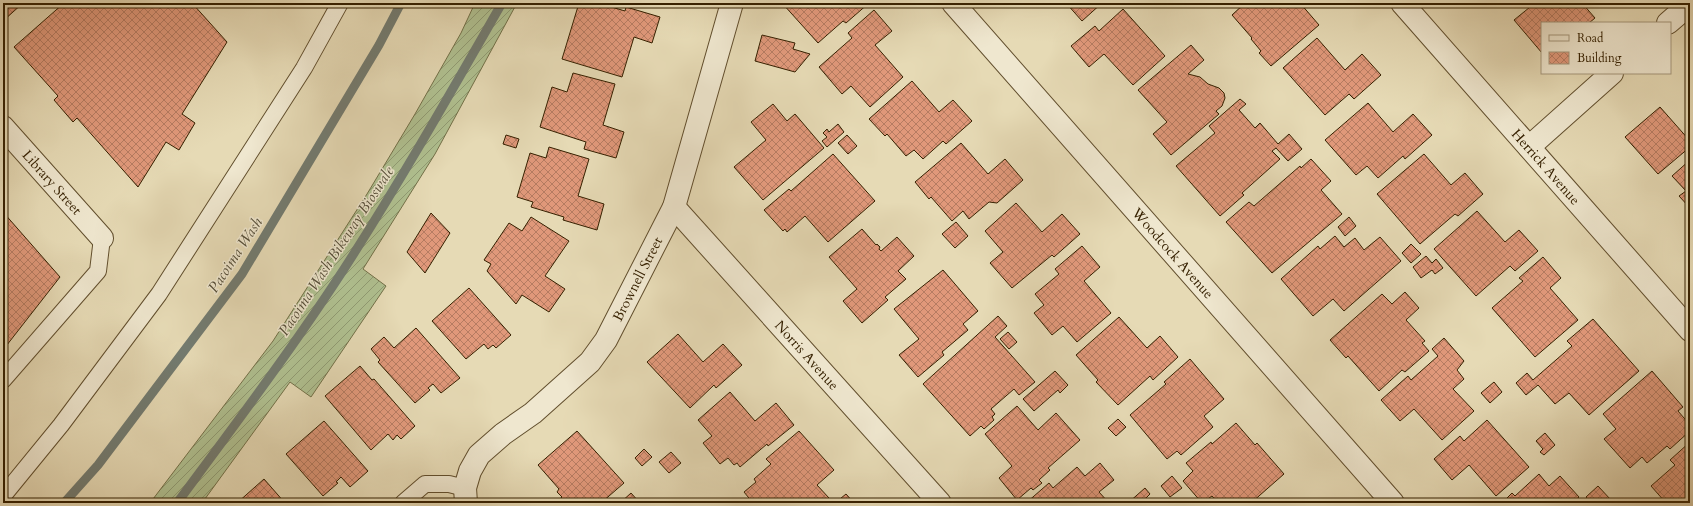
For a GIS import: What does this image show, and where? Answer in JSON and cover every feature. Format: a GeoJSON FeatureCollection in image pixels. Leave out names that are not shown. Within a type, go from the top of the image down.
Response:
{"type":"FeatureCollection","features":[{"type":"Feature","properties":{"kind":"street","name":"Brownell Street"},"geometry":{"type":"LineString","coordinates":[[466,496],[470,471],[479,455],[503,434],[533,413],[590,362],[606,340],[674,207],[732,3]]}},
{"type":"Feature","properties":{"kind":"street","name":"Woodcock Avenue"},"geometry":{"type":"LineString","coordinates":[[953,3],[1393,503]]}},
{"type":"Feature","properties":{"kind":"street","name":"Herrick Avenue"},"geometry":{"type":"LineString","coordinates":[[1402,3],[1690,330]]}},
{"type":"Feature","properties":{"kind":"street"},"geometry":{"type":"LineString","coordinates":[[1669,22],[1690,4]]}},
{"type":"Feature","properties":{"kind":"street"},"geometry":{"type":"LineString","coordinates":[[1528,147],[1611,74]]}},
{"type":"Feature","properties":{"kind":"street","name":"Library Street"},"geometry":{"type":"LineString","coordinates":[[3,127],[102,238]]}},
{"type":"Feature","properties":{"kind":"street","name":"Norris Avenue"},"geometry":{"type":"LineString","coordinates":[[674,207],[940,503]]}},
{"type":"Feature","properties":{"kind":"lane"},"geometry":{"type":"LineString","coordinates":[[3,496],[61,425],[159,294],[304,68],[340,3]]}},
{"type":"Feature","properties":{"kind":"lane"},"geometry":{"type":"LineString","coordinates":[[3,380],[98,271],[102,238]]}},
{"type":"Feature","properties":{"kind":"lane"},"geometry":{"type":"LineString","coordinates":[[403,503],[425,484],[449,484],[466,496]]}},
{"type":"Feature","properties":{"kind":"green space"},"geometry":{"type":"Polygon","coordinates":[[[475,3],[517,3],[435,154],[363,269],[386,286],[311,397],[290,382],[202,503],[150,503],[273,341],[367,194],[415,114],[461,33],[475,3]]]}},
{"type":"Feature","properties":{"kind":"building"},"geometry":{"type":"Polygon","coordinates":[[[3,3],[23,3],[3,21],[3,3]]]}},
{"type":"Feature","properties":{"kind":"building"},"geometry":{"type":"Polygon","coordinates":[[[64,3],[192,3],[227,42],[182,114],[195,123],[179,150],[166,142],[138,187],[77,118],[73,122],[54,100],[58,96],[14,47],[64,3]]]}},
{"type":"Feature","properties":{"kind":"building"},"geometry":{"type":"Polygon","coordinates":[[[579,3],[598,3],[625,11],[626,7],[660,17],[652,43],[634,37],[622,77],[562,59],[579,3]]]}},
{"type":"Feature","properties":{"kind":"building"},"geometry":{"type":"Polygon","coordinates":[[[782,3],[869,3],[846,23],[843,21],[818,43],[782,3]]]}},
{"type":"Feature","properties":{"kind":"building"},"geometry":{"type":"Polygon","coordinates":[[[1066,3],[1102,3],[1082,21],[1066,3]]]}},
{"type":"Feature","properties":{"kind":"building"},"geometry":{"type":"Polygon","coordinates":[[[1245,3],[1300,3],[1319,25],[1271,66],[1259,53],[1261,51],[1251,39],[1252,38],[1232,15],[1245,3]]]}},
{"type":"Feature","properties":{"kind":"building"},"geometry":{"type":"Polygon","coordinates":[[[1535,3],[1582,3],[1595,18],[1590,22],[1541,22],[1541,52],[1514,20],[1535,3]]]}},
{"type":"Feature","properties":{"kind":"building"},"geometry":{"type":"Polygon","coordinates":[[[1123,9],[1165,56],[1133,85],[1104,54],[1089,67],[1071,46],[1095,26],[1099,31],[1123,9]]]}},
{"type":"Feature","properties":{"kind":"building"},"geometry":{"type":"Polygon","coordinates":[[[874,10],[892,31],[875,45],[903,77],[870,107],[851,86],[842,94],[819,67],[852,38],[848,33],[874,10]]]}},
{"type":"Feature","properties":{"kind":"building"},"geometry":{"type":"Polygon","coordinates":[[[762,35],[795,43],[793,49],[810,54],[795,72],[755,61],[762,35]]]}},
{"type":"Feature","properties":{"kind":"building"},"geometry":{"type":"Polygon","coordinates":[[[1317,38],[1345,70],[1362,54],[1381,75],[1354,99],[1349,94],[1325,115],[1283,68],[1317,38]]]}},
{"type":"Feature","properties":{"kind":"building"},"geometry":{"type":"Polygon","coordinates":[[[1191,45],[1204,60],[1188,74],[1200,77],[1208,84],[1219,88],[1224,93],[1225,98],[1222,106],[1216,111],[1219,114],[1171,155],[1153,134],[1167,122],[1138,90],[1191,45]]]}},
{"type":"Feature","properties":{"kind":"building"},"geometry":{"type":"Polygon","coordinates":[[[573,73],[615,84],[603,125],[624,132],[616,158],[584,149],[586,142],[540,127],[552,87],[567,92],[573,73]]]}},
{"type":"Feature","properties":{"kind":"building"},"geometry":{"type":"Polygon","coordinates":[[[912,81],[939,112],[953,100],[972,121],[946,144],[943,141],[923,159],[914,150],[906,156],[887,134],[885,136],[869,119],[912,81]]]}},
{"type":"Feature","properties":{"kind":"building"},"geometry":{"type":"Polygon","coordinates":[[[1240,99],[1246,104],[1239,110],[1255,128],[1260,123],[1278,144],[1289,134],[1302,149],[1288,161],[1276,148],[1272,151],[1280,159],[1242,193],[1244,195],[1220,216],[1176,166],[1215,133],[1209,126],[1240,99]]]}},
{"type":"Feature","properties":{"kind":"building"},"geometry":{"type":"Polygon","coordinates":[[[1368,103],[1393,132],[1413,114],[1432,135],[1405,159],[1403,156],[1378,178],[1367,166],[1356,175],[1325,140],[1368,103]]]}},
{"type":"Feature","properties":{"kind":"building"},"geometry":{"type":"Polygon","coordinates":[[[773,104],[787,121],[795,114],[824,148],[763,200],[734,167],[766,140],[751,122],[773,104]]]}},
{"type":"Feature","properties":{"kind":"building"},"geometry":{"type":"Polygon","coordinates":[[[1660,107],[1690,141],[1690,147],[1658,174],[1625,137],[1660,107]]]}},
{"type":"Feature","properties":{"kind":"building"},"geometry":{"type":"Polygon","coordinates":[[[838,124],[844,132],[827,147],[822,141],[827,137],[823,133],[827,129],[829,132],[838,124]]]}},
{"type":"Feature","properties":{"kind":"building"},"geometry":{"type":"Polygon","coordinates":[[[506,135],[519,139],[516,148],[503,144],[506,135]]]}},
{"type":"Feature","properties":{"kind":"building"},"geometry":{"type":"Polygon","coordinates":[[[847,135],[857,146],[848,154],[838,143],[847,135]]]}},
{"type":"Feature","properties":{"kind":"building"},"geometry":{"type":"Polygon","coordinates":[[[961,143],[988,174],[1005,159],[1023,180],[997,203],[989,202],[969,219],[963,211],[952,221],[931,197],[929,199],[915,182],[961,143]]]}},
{"type":"Feature","properties":{"kind":"building"},"geometry":{"type":"Polygon","coordinates":[[[549,147],[589,159],[578,196],[604,204],[597,230],[563,220],[564,217],[531,207],[533,202],[517,197],[530,153],[546,158],[549,147]]]}},
{"type":"Feature","properties":{"kind":"building"},"geometry":{"type":"Polygon","coordinates":[[[833,154],[875,201],[828,242],[805,216],[787,232],[785,229],[783,231],[764,210],[789,189],[791,191],[833,154]]]}},
{"type":"Feature","properties":{"kind":"building"},"geometry":{"type":"Polygon","coordinates":[[[1424,154],[1451,185],[1465,173],[1483,194],[1458,216],[1455,214],[1420,244],[1377,194],[1424,154]]]}},
{"type":"Feature","properties":{"kind":"building"},"geometry":{"type":"Polygon","coordinates":[[[1311,159],[1331,181],[1321,190],[1342,214],[1272,273],[1226,222],[1249,202],[1254,206],[1300,166],[1301,168],[1311,159]]]}},
{"type":"Feature","properties":{"kind":"building"},"geometry":{"type":"Polygon","coordinates":[[[1690,160],[1690,208],[1679,196],[1686,191],[1672,176],[1690,160]]]}},
{"type":"Feature","properties":{"kind":"building"},"geometry":{"type":"Polygon","coordinates":[[[1016,203],[1042,232],[1062,214],[1080,234],[1054,257],[1052,255],[1012,288],[990,263],[1003,252],[985,231],[1016,203]]]}},
{"type":"Feature","properties":{"kind":"building"},"geometry":{"type":"Polygon","coordinates":[[[1477,211],[1505,242],[1519,230],[1538,251],[1515,271],[1510,266],[1476,296],[1434,249],[1477,211]]]}},
{"type":"Feature","properties":{"kind":"building"},"geometry":{"type":"Polygon","coordinates":[[[3,212],[60,277],[3,350],[3,212]]]}},
{"type":"Feature","properties":{"kind":"building"},"geometry":{"type":"Polygon","coordinates":[[[431,213],[450,233],[425,273],[407,252],[431,213]]]}},
{"type":"Feature","properties":{"kind":"building"},"geometry":{"type":"Polygon","coordinates":[[[531,217],[569,241],[545,276],[565,289],[549,312],[522,295],[516,304],[487,271],[491,264],[484,260],[509,223],[522,231],[531,217]]]}},
{"type":"Feature","properties":{"kind":"building"},"geometry":{"type":"Polygon","coordinates":[[[1349,217],[1356,226],[1345,236],[1338,227],[1349,217]]]}},
{"type":"Feature","properties":{"kind":"building"},"geometry":{"type":"Polygon","coordinates":[[[956,222],[968,236],[955,248],[942,234],[956,222]]]}},
{"type":"Feature","properties":{"kind":"building"},"geometry":{"type":"Polygon","coordinates":[[[862,229],[876,245],[877,244],[880,247],[879,249],[881,251],[897,237],[914,256],[898,271],[906,279],[885,297],[888,300],[862,323],[843,301],[857,289],[829,257],[862,229]]]}},
{"type":"Feature","properties":{"kind":"building"},"geometry":{"type":"Polygon","coordinates":[[[1335,236],[1344,247],[1355,238],[1364,250],[1380,237],[1401,261],[1344,311],[1333,299],[1313,316],[1281,279],[1318,246],[1320,249],[1335,236]]]}},
{"type":"Feature","properties":{"kind":"building"},"geometry":{"type":"Polygon","coordinates":[[[1411,244],[1421,254],[1411,263],[1402,253],[1411,244]]]}},
{"type":"Feature","properties":{"kind":"building"},"geometry":{"type":"Polygon","coordinates":[[[1082,246],[1100,267],[1084,281],[1111,313],[1077,342],[1063,326],[1052,335],[1034,313],[1044,305],[1035,294],[1059,274],[1055,269],[1082,246]]]}},
{"type":"Feature","properties":{"kind":"building"},"geometry":{"type":"Polygon","coordinates":[[[1426,256],[1432,263],[1436,259],[1443,268],[1435,274],[1432,270],[1421,278],[1413,267],[1426,256]]]}},
{"type":"Feature","properties":{"kind":"building"},"geometry":{"type":"Polygon","coordinates":[[[1543,257],[1561,278],[1550,288],[1578,320],[1535,357],[1492,308],[1523,281],[1519,278],[1543,257]]]}},
{"type":"Feature","properties":{"kind":"building"},"geometry":{"type":"Polygon","coordinates":[[[943,270],[978,311],[963,324],[968,330],[942,352],[944,355],[918,377],[899,355],[919,339],[894,309],[943,270]]]}},
{"type":"Feature","properties":{"kind":"building"},"geometry":{"type":"Polygon","coordinates":[[[469,288],[511,335],[496,348],[493,345],[488,349],[484,344],[466,359],[432,321],[469,288]]]}},
{"type":"Feature","properties":{"kind":"building"},"geometry":{"type":"Polygon","coordinates":[[[1405,292],[1419,308],[1406,320],[1425,341],[1422,343],[1429,351],[1405,372],[1402,370],[1379,391],[1348,356],[1346,358],[1330,340],[1382,294],[1392,304],[1405,292]]]}},
{"type":"Feature","properties":{"kind":"building"},"geometry":{"type":"Polygon","coordinates":[[[998,316],[1007,326],[995,337],[1035,382],[1019,395],[1014,389],[991,409],[995,414],[992,417],[994,420],[984,429],[981,426],[970,436],[923,384],[998,316]]]}},
{"type":"Feature","properties":{"kind":"building"},"geometry":{"type":"Polygon","coordinates":[[[1119,317],[1147,348],[1160,336],[1178,357],[1153,380],[1150,376],[1118,405],[1096,382],[1098,380],[1076,355],[1119,317]]]}},
{"type":"Feature","properties":{"kind":"building"},"geometry":{"type":"Polygon","coordinates":[[[1593,319],[1639,371],[1589,415],[1569,393],[1555,404],[1538,385],[1526,395],[1516,383],[1527,373],[1533,380],[1572,346],[1567,341],[1593,319]]]}},
{"type":"Feature","properties":{"kind":"building"},"geometry":{"type":"Polygon","coordinates":[[[416,328],[460,378],[441,393],[433,384],[428,388],[430,390],[415,403],[378,362],[380,360],[371,349],[384,337],[394,348],[416,328]]]}},
{"type":"Feature","properties":{"kind":"building"},"geometry":{"type":"Polygon","coordinates":[[[1008,332],[1017,342],[1009,349],[1000,339],[1008,332]]]}},
{"type":"Feature","properties":{"kind":"building"},"geometry":{"type":"Polygon","coordinates":[[[678,334],[703,362],[723,344],[742,365],[716,388],[714,385],[690,408],[647,362],[678,334]]]}},
{"type":"Feature","properties":{"kind":"building"},"geometry":{"type":"Polygon","coordinates":[[[1444,338],[1464,361],[1457,370],[1464,379],[1453,389],[1474,411],[1442,440],[1414,409],[1400,421],[1381,400],[1408,376],[1411,380],[1438,356],[1432,349],[1444,338]]]}},
{"type":"Feature","properties":{"kind":"building"},"geometry":{"type":"Polygon","coordinates":[[[1190,359],[1224,399],[1204,416],[1213,427],[1181,455],[1177,451],[1167,459],[1130,415],[1166,384],[1164,382],[1190,359]]]}},
{"type":"Feature","properties":{"kind":"building"},"geometry":{"type":"Polygon","coordinates":[[[360,366],[372,380],[374,379],[415,426],[401,439],[397,435],[393,440],[388,434],[371,450],[325,396],[360,366]]]}},
{"type":"Feature","properties":{"kind":"building"},"geometry":{"type":"Polygon","coordinates":[[[1055,371],[1068,385],[1060,393],[1058,390],[1034,411],[1023,399],[1055,371]]]}},
{"type":"Feature","properties":{"kind":"building"},"geometry":{"type":"Polygon","coordinates":[[[1652,371],[1683,407],[1678,411],[1690,425],[1690,431],[1670,449],[1667,446],[1647,463],[1642,457],[1630,468],[1604,439],[1616,429],[1603,414],[1652,371]]]}},
{"type":"Feature","properties":{"kind":"building"},"geometry":{"type":"Polygon","coordinates":[[[1494,382],[1502,392],[1490,403],[1481,393],[1494,382]]]}},
{"type":"Feature","properties":{"kind":"building"},"geometry":{"type":"Polygon","coordinates":[[[730,392],[755,421],[776,403],[794,425],[768,446],[767,444],[740,467],[737,463],[734,465],[728,458],[720,464],[703,443],[712,436],[698,420],[730,392]]]}},
{"type":"Feature","properties":{"kind":"building"},"geometry":{"type":"Polygon","coordinates":[[[1017,406],[1038,430],[1056,413],[1080,440],[1048,468],[1050,470],[1039,480],[1042,483],[1033,490],[1031,488],[1017,500],[999,478],[1012,466],[985,434],[1017,406]]]}},
{"type":"Feature","properties":{"kind":"building"},"geometry":{"type":"Polygon","coordinates":[[[1118,419],[1126,427],[1116,436],[1108,428],[1118,419]]]}},
{"type":"Feature","properties":{"kind":"building"},"geometry":{"type":"Polygon","coordinates":[[[1487,420],[1529,467],[1496,496],[1469,465],[1452,480],[1434,459],[1460,436],[1464,441],[1487,420]]]}},
{"type":"Feature","properties":{"kind":"building"},"geometry":{"type":"Polygon","coordinates":[[[324,421],[368,471],[350,487],[341,477],[336,482],[338,483],[323,496],[286,454],[324,421]]]}},
{"type":"Feature","properties":{"kind":"building"},"geometry":{"type":"Polygon","coordinates":[[[1236,423],[1255,445],[1257,443],[1284,474],[1251,503],[1218,503],[1212,496],[1202,503],[1183,481],[1193,471],[1186,463],[1211,442],[1212,444],[1236,423]]]}},
{"type":"Feature","properties":{"kind":"building"},"geometry":{"type":"Polygon","coordinates":[[[577,431],[624,483],[601,503],[555,503],[562,497],[557,492],[559,489],[538,465],[577,431]]]}},
{"type":"Feature","properties":{"kind":"building"},"geometry":{"type":"Polygon","coordinates":[[[799,431],[834,470],[817,485],[829,498],[824,503],[753,503],[744,492],[756,482],[754,479],[771,464],[766,459],[799,431]]]}},
{"type":"Feature","properties":{"kind":"building"},"geometry":{"type":"Polygon","coordinates":[[[1545,433],[1555,445],[1544,455],[1540,452],[1543,449],[1536,441],[1545,433]]]}},
{"type":"Feature","properties":{"kind":"building"},"geometry":{"type":"Polygon","coordinates":[[[1690,442],[1690,503],[1666,503],[1651,486],[1675,465],[1670,460],[1690,442]]]}},
{"type":"Feature","properties":{"kind":"building"},"geometry":{"type":"Polygon","coordinates":[[[644,449],[652,457],[642,466],[635,458],[644,449]]]}},
{"type":"Feature","properties":{"kind":"building"},"geometry":{"type":"Polygon","coordinates":[[[671,452],[681,463],[669,473],[659,462],[671,452]]]}},
{"type":"Feature","properties":{"kind":"building"},"geometry":{"type":"Polygon","coordinates":[[[1100,463],[1114,480],[1099,492],[1109,503],[1026,503],[1049,483],[1053,488],[1077,467],[1085,476],[1100,463]]]}},
{"type":"Feature","properties":{"kind":"building"},"geometry":{"type":"Polygon","coordinates":[[[1539,474],[1549,486],[1560,476],[1579,497],[1573,503],[1502,503],[1512,493],[1515,496],[1539,474]]]}},
{"type":"Feature","properties":{"kind":"building"},"geometry":{"type":"Polygon","coordinates":[[[1172,476],[1182,488],[1170,497],[1161,486],[1172,476]]]}},
{"type":"Feature","properties":{"kind":"building"},"geometry":{"type":"Polygon","coordinates":[[[264,479],[285,503],[237,503],[264,479]]]}},
{"type":"Feature","properties":{"kind":"building"},"geometry":{"type":"Polygon","coordinates":[[[1598,486],[1611,500],[1607,503],[1591,503],[1586,497],[1598,486]]]}},
{"type":"Feature","properties":{"kind":"building"},"geometry":{"type":"Polygon","coordinates":[[[1145,488],[1150,494],[1141,503],[1128,503],[1145,488]]]}},
{"type":"Feature","properties":{"kind":"building"},"geometry":{"type":"Polygon","coordinates":[[[631,493],[640,503],[620,503],[631,493]]]}},
{"type":"Feature","properties":{"kind":"building"},"geometry":{"type":"Polygon","coordinates":[[[846,494],[854,503],[835,503],[846,494]]]}},
{"type":"Feature","properties":{"kind":"waterway","name":"Pacoima Wash"},"geometry":{"type":"LineString","coordinates":[[64,503],[98,465],[242,274],[379,45],[401,3]]}},
{"type":"Feature","properties":{"kind":"waterway","name":"Pacoima Wash Bikeway Bioswale"},"geometry":{"type":"LineString","coordinates":[[177,503],[283,358],[344,269],[405,170],[502,3]]}}]}
